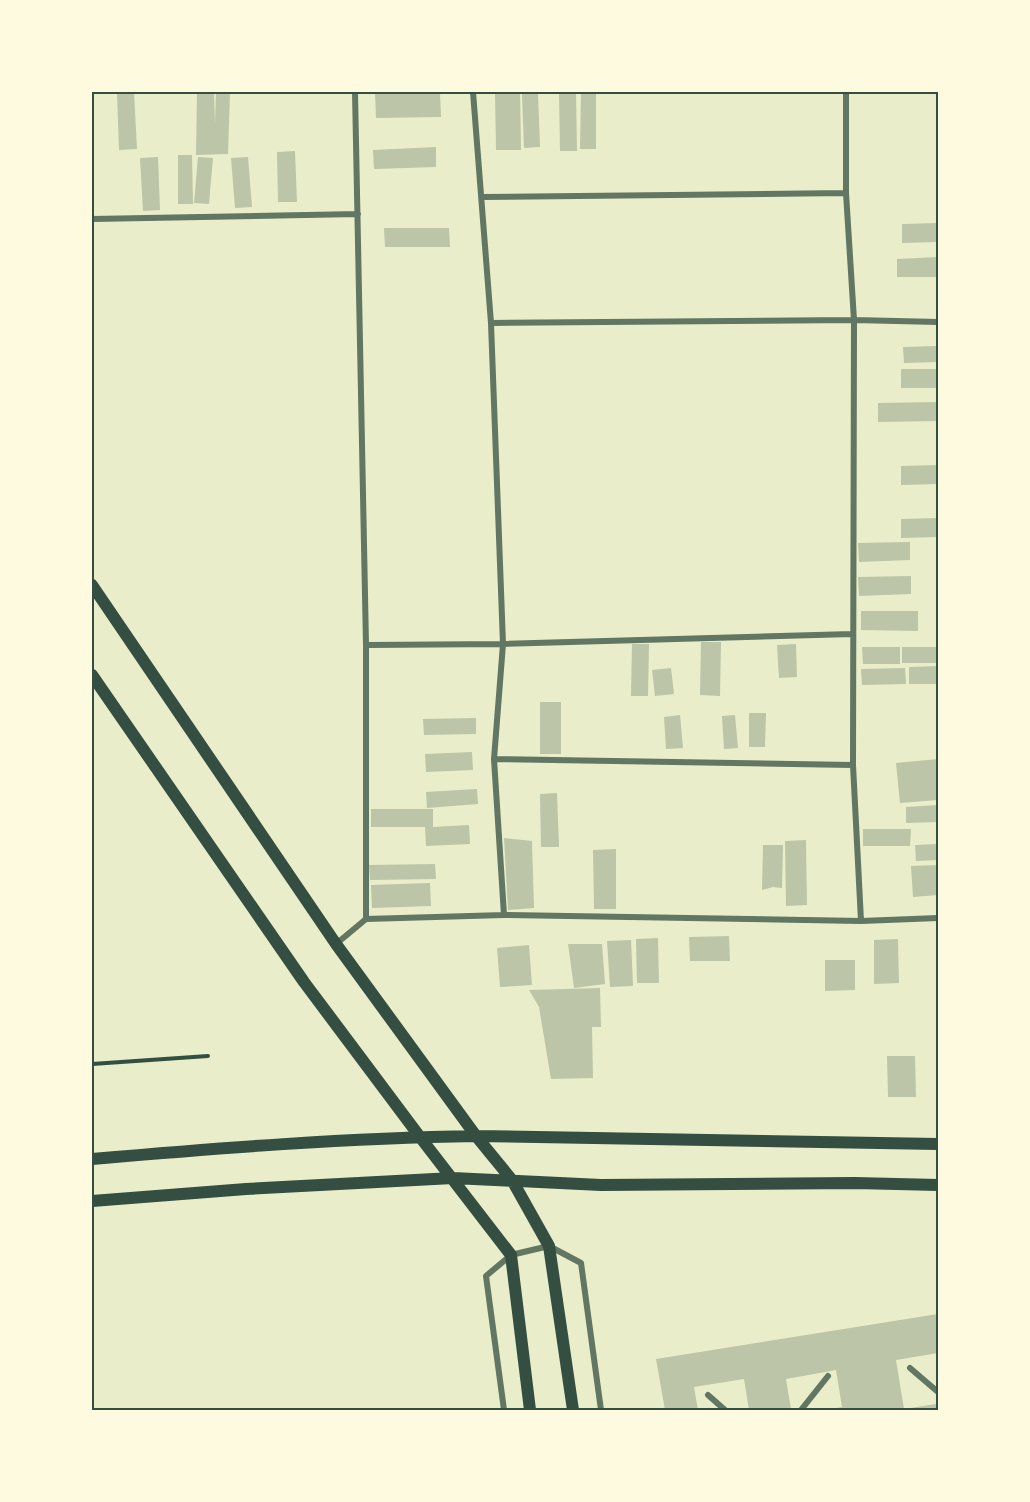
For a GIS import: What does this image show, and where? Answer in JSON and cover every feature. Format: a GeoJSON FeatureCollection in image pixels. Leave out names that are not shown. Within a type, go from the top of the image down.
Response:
{"type":"FeatureCollection","features":[{"type":"Feature","properties":{"kind":"main road"},"geometry":{"type":"LineString","coordinates":[[92,585],[336,944],[476,1136],[512,1180],[549,1246],[573,1410]]}},
{"type":"Feature","properties":{"kind":"main road"},"geometry":{"type":"LineString","coordinates":[[92,675],[304,982],[511,1255],[530,1410]]}},
{"type":"Feature","properties":{"kind":"main road"},"geometry":{"type":"LineString","coordinates":[[92,1159],[244,1146],[476,1136],[939,1144]]}},
{"type":"Feature","properties":{"kind":"main road"},"geometry":{"type":"LineString","coordinates":[[92,1201],[246,1189],[453,1178],[602,1185],[844,1183],[939,1185]]}},
{"type":"Feature","properties":{"kind":"street"},"geometry":{"type":"LineString","coordinates":[[355,92],[366,645],[366,919]]}},
{"type":"Feature","properties":{"kind":"street"},"geometry":{"type":"LineString","coordinates":[[473,92],[491,323],[503,644],[494,759],[504,915]]}},
{"type":"Feature","properties":{"kind":"street"},"geometry":{"type":"LineString","coordinates":[[846,92],[846,193],[854,320],[853,765],[861,921]]}},
{"type":"Feature","properties":{"kind":"street"},"geometry":{"type":"LineString","coordinates":[[482,197],[846,193]]}},
{"type":"Feature","properties":{"kind":"street"},"geometry":{"type":"LineString","coordinates":[[92,219],[358,214]]}},
{"type":"Feature","properties":{"kind":"street"},"geometry":{"type":"LineString","coordinates":[[491,323],[854,320],[939,322]]}},
{"type":"Feature","properties":{"kind":"street"},"geometry":{"type":"LineString","coordinates":[[366,645],[503,644],[852,634]]}},
{"type":"Feature","properties":{"kind":"street"},"geometry":{"type":"LineString","coordinates":[[494,759],[853,765]]}},
{"type":"Feature","properties":{"kind":"street"},"geometry":{"type":"LineString","coordinates":[[336,944],[366,919],[504,915],[861,921],[939,918]]}},
{"type":"Feature","properties":{"kind":"street"},"geometry":{"type":"LineString","coordinates":[[504,1410],[486,1276],[511,1255],[549,1246],[581,1263],[601,1410]]}},
{"type":"Feature","properties":{"kind":"street"},"geometry":{"type":"LineString","coordinates":[[910,1368],[939,1392]]}},
{"type":"Feature","properties":{"kind":"street"},"geometry":{"type":"LineString","coordinates":[[801,1410],[828,1376]]}},
{"type":"Feature","properties":{"kind":"street"},"geometry":{"type":"LineString","coordinates":[[708,1395],[724,1410]]}},
{"type":"Feature","properties":{"kind":"path"},"geometry":{"type":"LineString","coordinates":[[92,1064],[208,1056]]}},
{"type":"Feature","properties":{"kind":"building"},"geometry":{"type":"Polygon","coordinates":[[[117,92],[134,92],[137,149],[119,150],[117,92]]]}},
{"type":"Feature","properties":{"kind":"building"},"geometry":{"type":"Polygon","coordinates":[[[197,92],[214,92],[215,124],[216,92],[230,92],[228,154],[196,155],[197,92]]]}},
{"type":"Feature","properties":{"kind":"building"},"geometry":{"type":"Polygon","coordinates":[[[375,92],[440,92],[441,117],[376,118],[375,92]]]}},
{"type":"Feature","properties":{"kind":"building"},"geometry":{"type":"Polygon","coordinates":[[[495,92],[520,92],[521,150],[496,150],[495,92]]]}},
{"type":"Feature","properties":{"kind":"building"},"geometry":{"type":"Polygon","coordinates":[[[559,92],[576,92],[577,151],[560,151],[559,92]]]}},
{"type":"Feature","properties":{"kind":"building"},"geometry":{"type":"Polygon","coordinates":[[[581,92],[596,92],[596,149],[580,149],[581,92]]]}},
{"type":"Feature","properties":{"kind":"building"},"geometry":{"type":"Polygon","coordinates":[[[897,92],[922,92],[922,93],[897,94],[897,92]]]}},
{"type":"Feature","properties":{"kind":"building"},"geometry":{"type":"Polygon","coordinates":[[[522,94],[538,94],[540,147],[524,148],[522,94]]]}},
{"type":"Feature","properties":{"kind":"building"},"geometry":{"type":"Polygon","coordinates":[[[436,147],[436,167],[374,169],[373,150],[436,147]]]}},
{"type":"Feature","properties":{"kind":"building"},"geometry":{"type":"Polygon","coordinates":[[[295,151],[297,202],[278,202],[277,152],[295,151]]]}},
{"type":"Feature","properties":{"kind":"building"},"geometry":{"type":"Polygon","coordinates":[[[178,155],[192,155],[193,204],[178,204],[178,155]]]}},
{"type":"Feature","properties":{"kind":"building"},"geometry":{"type":"Polygon","coordinates":[[[158,157],[160,210],[143,211],[140,158],[158,157]]]}},
{"type":"Feature","properties":{"kind":"building"},"geometry":{"type":"Polygon","coordinates":[[[198,157],[213,158],[209,204],[194,203],[198,157]]]}},
{"type":"Feature","properties":{"kind":"building"},"geometry":{"type":"Polygon","coordinates":[[[248,157],[252,207],[235,208],[231,158],[248,157]]]}},
{"type":"Feature","properties":{"kind":"building"},"geometry":{"type":"Polygon","coordinates":[[[938,223],[938,242],[902,243],[902,224],[938,223]]]}},
{"type":"Feature","properties":{"kind":"building"},"geometry":{"type":"Polygon","coordinates":[[[384,228],[449,228],[450,247],[385,247],[384,228]]]}},
{"type":"Feature","properties":{"kind":"building"},"geometry":{"type":"Polygon","coordinates":[[[938,257],[938,277],[897,277],[897,259],[938,257]]]}},
{"type":"Feature","properties":{"kind":"building"},"geometry":{"type":"Polygon","coordinates":[[[938,346],[938,362],[904,363],[903,347],[938,346]]]}},
{"type":"Feature","properties":{"kind":"building"},"geometry":{"type":"Polygon","coordinates":[[[901,369],[938,369],[938,388],[901,388],[901,369]]]}},
{"type":"Feature","properties":{"kind":"building"},"geometry":{"type":"Polygon","coordinates":[[[938,402],[938,421],[878,422],[878,403],[938,402]]]}},
{"type":"Feature","properties":{"kind":"building"},"geometry":{"type":"Polygon","coordinates":[[[938,465],[938,484],[901,485],[901,466],[938,465]]]}},
{"type":"Feature","properties":{"kind":"building"},"geometry":{"type":"Polygon","coordinates":[[[938,518],[938,537],[901,538],[901,519],[938,518]]]}},
{"type":"Feature","properties":{"kind":"building"},"geometry":{"type":"Polygon","coordinates":[[[910,542],[910,560],[859,562],[858,543],[910,542]]]}},
{"type":"Feature","properties":{"kind":"building"},"geometry":{"type":"Polygon","coordinates":[[[911,576],[911,594],[859,596],[858,577],[911,576]]]}},
{"type":"Feature","properties":{"kind":"building"},"geometry":{"type":"Polygon","coordinates":[[[861,611],[918,611],[918,631],[861,630],[861,611]]]}},
{"type":"Feature","properties":{"kind":"building"},"geometry":{"type":"Polygon","coordinates":[[[701,642],[721,642],[720,696],[700,695],[701,642]]]}},
{"type":"Feature","properties":{"kind":"building"},"geometry":{"type":"Polygon","coordinates":[[[632,644],[649,644],[648,696],[631,696],[632,644]]]}},
{"type":"Feature","properties":{"kind":"building"},"geometry":{"type":"Polygon","coordinates":[[[796,644],[797,677],[779,678],[777,645],[796,644]]]}},
{"type":"Feature","properties":{"kind":"building"},"geometry":{"type":"Polygon","coordinates":[[[862,647],[900,647],[900,664],[863,664],[862,647]]]}},
{"type":"Feature","properties":{"kind":"building"},"geometry":{"type":"Polygon","coordinates":[[[902,647],[938,647],[938,663],[902,663],[902,647]]]}},
{"type":"Feature","properties":{"kind":"building"},"geometry":{"type":"Polygon","coordinates":[[[938,666],[938,684],[909,684],[909,667],[938,666]]]}},
{"type":"Feature","properties":{"kind":"building"},"geometry":{"type":"Polygon","coordinates":[[[671,668],[674,694],[655,696],[652,670],[671,668]]]}},
{"type":"Feature","properties":{"kind":"building"},"geometry":{"type":"Polygon","coordinates":[[[905,668],[906,684],[862,685],[861,669],[905,668]]]}},
{"type":"Feature","properties":{"kind":"building"},"geometry":{"type":"Polygon","coordinates":[[[540,702],[561,702],[561,754],[540,754],[540,702]]]}},
{"type":"Feature","properties":{"kind":"building"},"geometry":{"type":"Polygon","coordinates":[[[749,713],[766,713],[765,747],[749,747],[749,713]]]}},
{"type":"Feature","properties":{"kind":"building"},"geometry":{"type":"Polygon","coordinates":[[[680,715],[683,748],[666,749],[664,717],[680,715]]]}},
{"type":"Feature","properties":{"kind":"building"},"geometry":{"type":"Polygon","coordinates":[[[735,715],[738,748],[724,749],[722,716],[735,715]]]}},
{"type":"Feature","properties":{"kind":"building"},"geometry":{"type":"Polygon","coordinates":[[[476,718],[476,734],[424,735],[423,719],[476,718]]]}},
{"type":"Feature","properties":{"kind":"building"},"geometry":{"type":"Polygon","coordinates":[[[472,752],[473,770],[426,772],[425,754],[472,752]]]}},
{"type":"Feature","properties":{"kind":"building"},"geometry":{"type":"Polygon","coordinates":[[[938,759],[938,800],[900,803],[896,763],[938,759]]]}},
{"type":"Feature","properties":{"kind":"building"},"geometry":{"type":"Polygon","coordinates":[[[477,789],[478,804],[427,808],[426,792],[477,789]]]}},
{"type":"Feature","properties":{"kind":"building"},"geometry":{"type":"Polygon","coordinates":[[[557,793],[559,847],[541,847],[540,794],[557,793]]]}},
{"type":"Feature","properties":{"kind":"building"},"geometry":{"type":"Polygon","coordinates":[[[938,805],[938,822],[906,823],[906,807],[938,805]]]}},
{"type":"Feature","properties":{"kind":"building"},"geometry":{"type":"Polygon","coordinates":[[[371,809],[433,809],[433,827],[469,825],[470,844],[426,846],[425,827],[371,827],[371,809]]]}},
{"type":"Feature","properties":{"kind":"building"},"geometry":{"type":"Polygon","coordinates":[[[863,829],[911,829],[910,846],[863,846],[863,829]]]}},
{"type":"Feature","properties":{"kind":"building"},"geometry":{"type":"Polygon","coordinates":[[[504,838],[532,841],[534,908],[508,910],[504,838]]]}},
{"type":"Feature","properties":{"kind":"building"},"geometry":{"type":"Polygon","coordinates":[[[806,840],[807,905],[786,906],[785,841],[806,840]]]}},
{"type":"Feature","properties":{"kind":"building"},"geometry":{"type":"Polygon","coordinates":[[[938,844],[938,860],[916,861],[915,845],[938,844]]]}},
{"type":"Feature","properties":{"kind":"building"},"geometry":{"type":"Polygon","coordinates":[[[763,845],[783,845],[782,888],[773,887],[762,890],[763,845]]]}},
{"type":"Feature","properties":{"kind":"building"},"geometry":{"type":"Polygon","coordinates":[[[616,849],[616,909],[594,909],[593,850],[616,849]]]}},
{"type":"Feature","properties":{"kind":"building"},"geometry":{"type":"Polygon","coordinates":[[[435,864],[436,879],[370,880],[369,865],[435,864]]]}},
{"type":"Feature","properties":{"kind":"building"},"geometry":{"type":"Polygon","coordinates":[[[938,865],[938,895],[913,897],[911,866],[938,865]]]}},
{"type":"Feature","properties":{"kind":"building"},"geometry":{"type":"Polygon","coordinates":[[[430,883],[431,906],[372,908],[371,885],[430,883]]]}},
{"type":"Feature","properties":{"kind":"building"},"geometry":{"type":"Polygon","coordinates":[[[729,936],[730,961],[690,961],[689,937],[729,936]]]}},
{"type":"Feature","properties":{"kind":"building"},"geometry":{"type":"Polygon","coordinates":[[[658,938],[659,983],[637,983],[636,939],[658,938]]]}},
{"type":"Feature","properties":{"kind":"building"},"geometry":{"type":"Polygon","coordinates":[[[898,939],[899,983],[874,984],[874,940],[898,939]]]}},
{"type":"Feature","properties":{"kind":"building"},"geometry":{"type":"Polygon","coordinates":[[[631,940],[633,986],[610,987],[607,941],[631,940]]]}},
{"type":"Feature","properties":{"kind":"building"},"geometry":{"type":"Polygon","coordinates":[[[568,944],[602,944],[605,984],[574,988],[568,944]]]}},
{"type":"Feature","properties":{"kind":"building"},"geometry":{"type":"Polygon","coordinates":[[[529,945],[532,985],[500,987],[497,948],[529,945]]]}},
{"type":"Feature","properties":{"kind":"building"},"geometry":{"type":"Polygon","coordinates":[[[825,960],[855,960],[855,990],[825,991],[825,960]]]}},
{"type":"Feature","properties":{"kind":"building"},"geometry":{"type":"Polygon","coordinates":[[[600,988],[601,1027],[592,1027],[593,1078],[551,1079],[539,1007],[529,990],[600,988]]]}},
{"type":"Feature","properties":{"kind":"building"},"geometry":{"type":"Polygon","coordinates":[[[887,1056],[915,1056],[916,1097],[888,1097],[887,1056]]]}},
{"type":"Feature","properties":{"kind":"building"},"geometry":{"type":"Polygon","coordinates":[[[938,1314],[938,1353],[896,1360],[904,1409],[936,1404],[938,1410],[827,1410],[842,1407],[836,1370],[786,1379],[791,1409],[749,1410],[744,1379],[694,1387],[698,1410],[665,1410],[656,1359],[938,1314]]]}}]}
